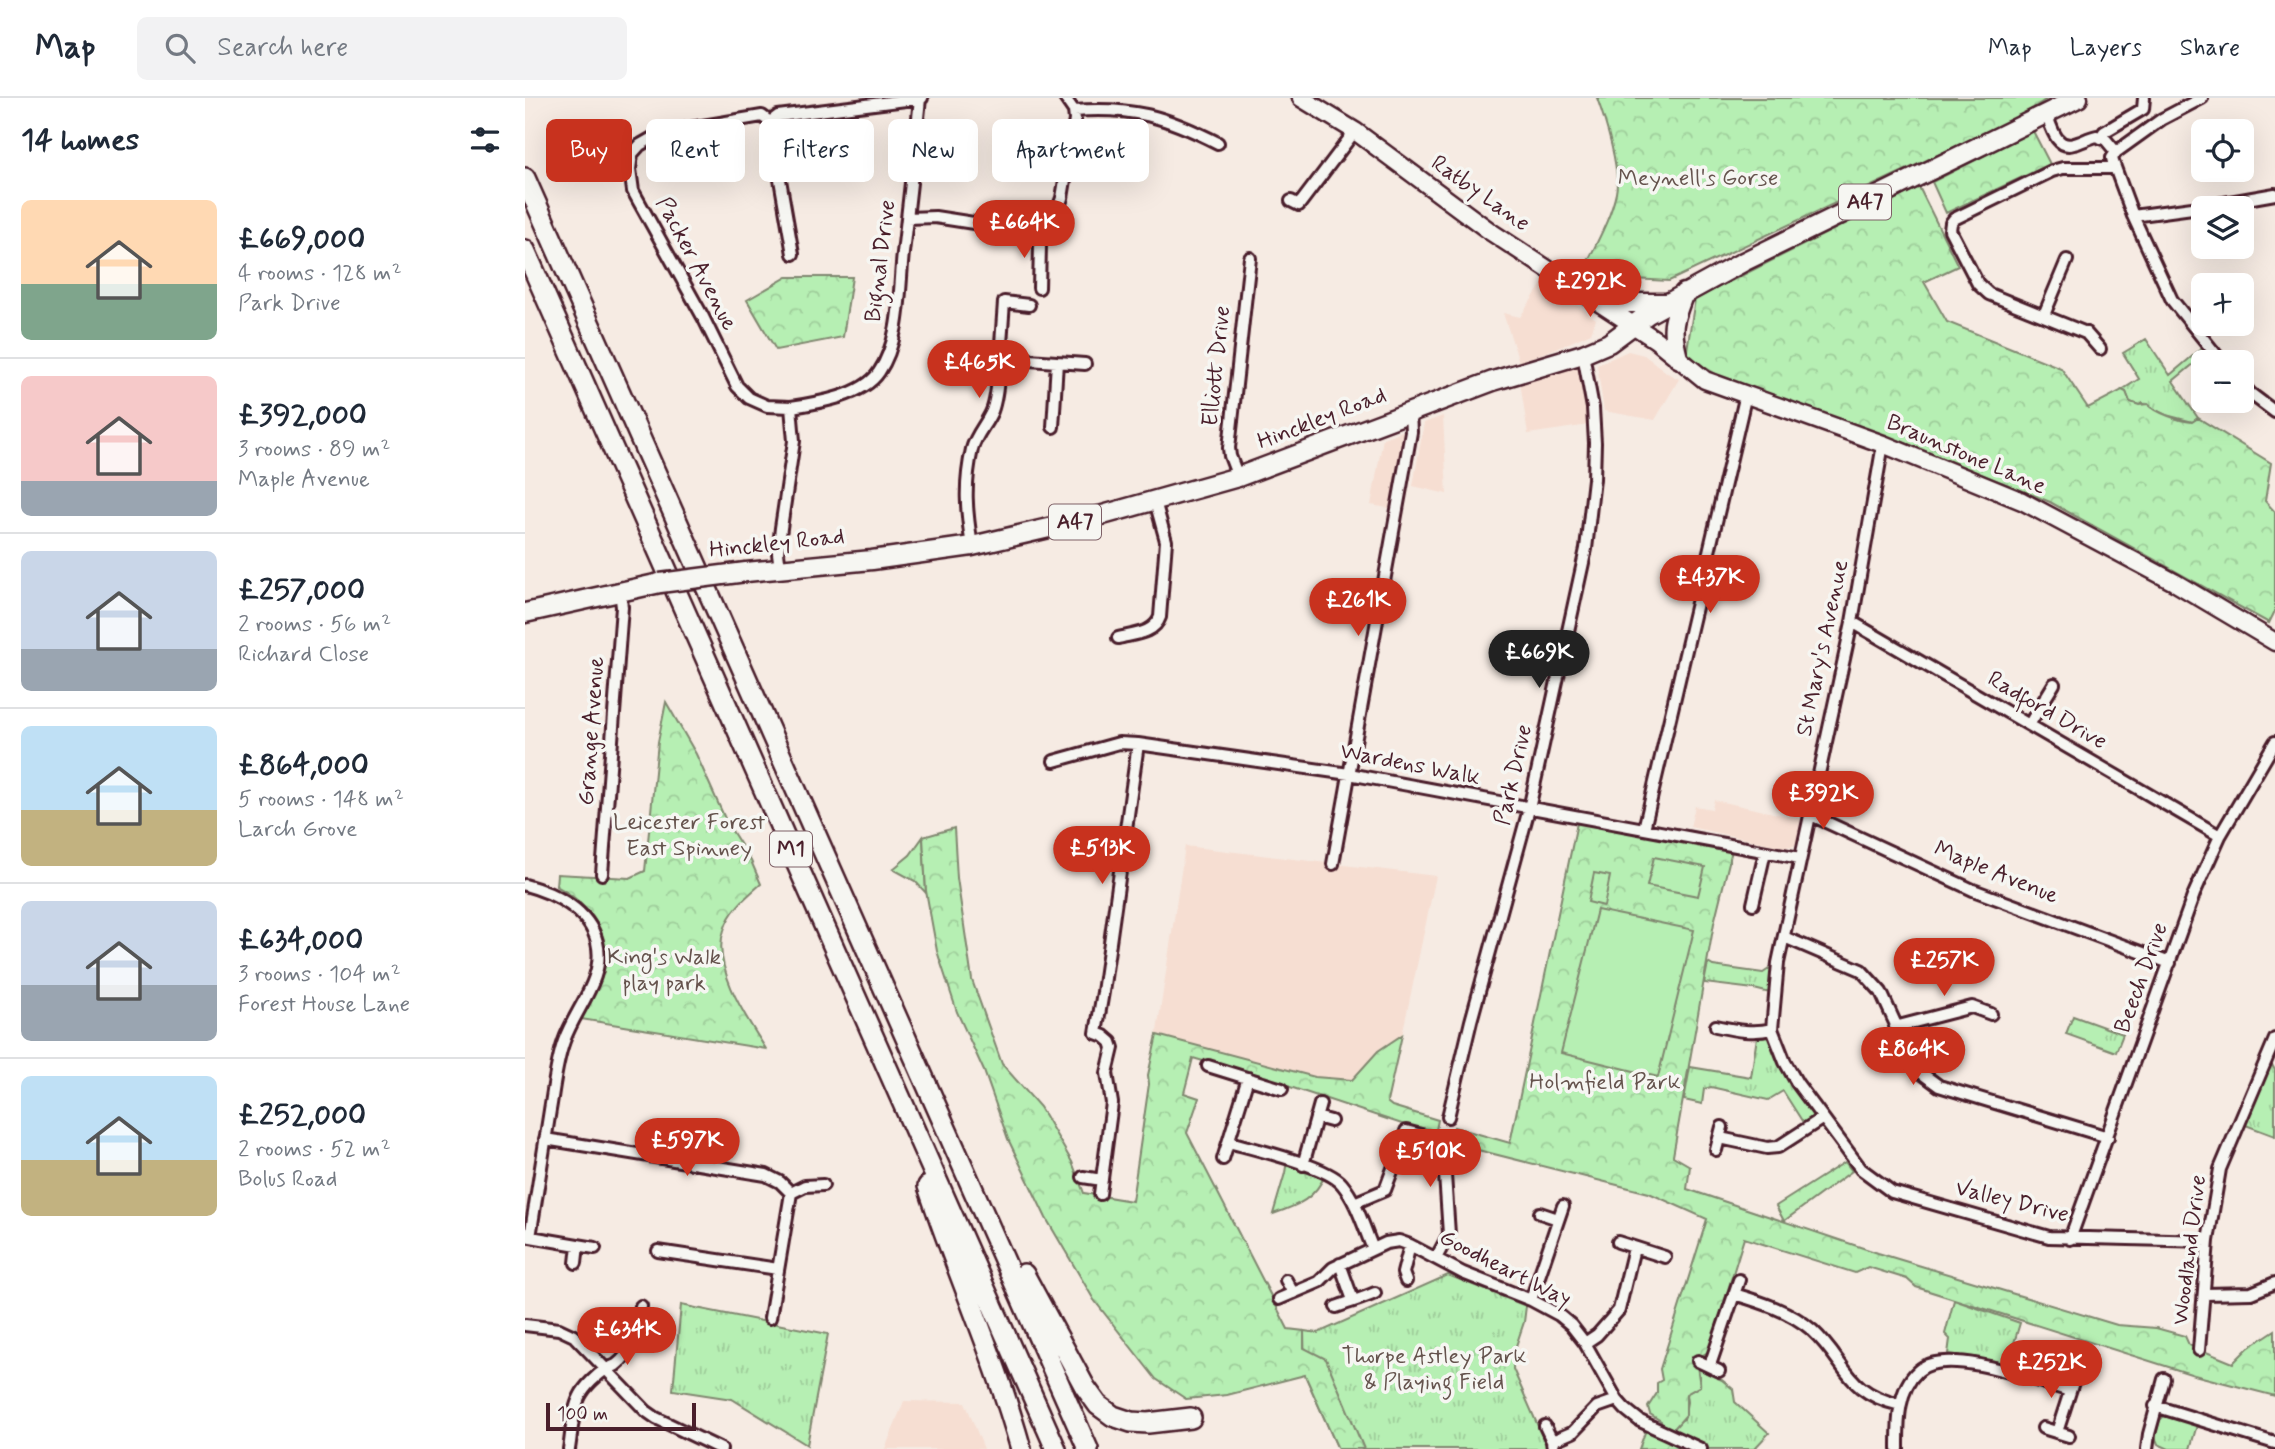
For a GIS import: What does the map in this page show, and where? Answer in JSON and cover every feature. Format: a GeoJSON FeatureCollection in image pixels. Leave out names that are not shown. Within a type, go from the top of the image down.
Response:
{"type":"FeatureCollection","features":[{"type":"Feature","properties":{"kind":"highway","name":"M1"},"geometry":{"type":"LineString","coordinates":[[525,178],[1088,1449]]}},
{"type":"Feature","properties":{"kind":"highway","name":"M1"},"geometry":{"type":"LineString","coordinates":[[525,250],[1056,1449]]}},
{"type":"Feature","properties":{"kind":"highway"},"geometry":{"type":"LineString","coordinates":[[893,1077],[941,1226],[988,1346],[1021,1449]]}},
{"type":"Feature","properties":{"kind":"highway"},"geometry":{"type":"LineString","coordinates":[[973,1185],[1085,1387],[1098,1405],[1112,1416],[1131,1422],[1191,1418]]}},
{"type":"Feature","properties":{"kind":"main road","name":"Hinckley Road"},"geometry":{"type":"LineString","coordinates":[[525,613],[699,577],[972,546],[1155,501],[1238,477],[1493,381],[1583,354],[1609,343],[1677,298],[1743,262],[2078,98]]}},
{"type":"Feature","properties":{"kind":"main road"},"geometry":{"type":"LineString","coordinates":[[1566,281],[1629,303],[1677,298],[1672,335],[1678,358]]}},
{"type":"Feature","properties":{"kind":"street","name":"Packer Avenue"},"geometry":{"type":"LineString","coordinates":[[774,119],[778,116],[921,98]]}},
{"type":"Feature","properties":{"kind":"street","name":"Bignal Drive"},"geometry":{"type":"LineString","coordinates":[[791,407],[823,402],[866,385],[879,373],[889,351],[898,314],[921,98]]}},
{"type":"Feature","properties":{"kind":"street"},"geometry":{"type":"LineString","coordinates":[[907,218],[935,217],[1025,231],[1046,224],[1059,208],[1075,120],[1074,111],[1065,98]]}},
{"type":"Feature","properties":{"kind":"street","name":"Ratby Lane"},"geometry":{"type":"LineString","coordinates":[[1301,98],[1355,131],[1491,232],[1635,325]]}},
{"type":"Feature","properties":{"kind":"street"},"geometry":{"type":"LineString","coordinates":[[2101,138],[2104,132],[2143,109],[2144,98]]}},
{"type":"Feature","properties":{"kind":"street"},"geometry":{"type":"LineString","coordinates":[[2202,98],[2162,119],[2116,152],[2112,158],[2133,216],[2172,300],[2212,350]]}},
{"type":"Feature","properties":{"kind":"street"},"geometry":{"type":"LineString","coordinates":[[1074,111],[1122,110],[1144,114],[1191,129],[1218,143]]}},
{"type":"Feature","properties":{"kind":"street"},"geometry":{"type":"LineString","coordinates":[[2046,113],[2058,140],[2072,145],[2091,137],[2101,138],[2116,152]]}},
{"type":"Feature","properties":{"kind":"street","name":"Packer Avenue"},"geometry":{"type":"LineString","coordinates":[[766,119],[762,116],[661,133],[640,145],[632,154],[630,169],[633,191],[703,317],[737,386],[749,398],[767,406],[791,407]]}},
{"type":"Feature","properties":{"kind":"street"},"geometry":{"type":"LineString","coordinates":[[1291,201],[1299,205],[1355,131]]}},
{"type":"Feature","properties":{"kind":"street"},"geometry":{"type":"LineString","coordinates":[[2099,349],[2086,333],[1989,294],[1978,284],[1950,230],[1954,219],[2052,171],[2063,168],[2115,168]]}},
{"type":"Feature","properties":{"kind":"street"},"geometry":{"type":"LineString","coordinates":[[780,182],[793,254]]}},
{"type":"Feature","properties":{"kind":"street"},"geometry":{"type":"LineString","coordinates":[[2133,216],[2275,194]]}},
{"type":"Feature","properties":{"kind":"street"},"geometry":{"type":"LineString","coordinates":[[1035,229],[1040,246],[1039,288]]}},
{"type":"Feature","properties":{"kind":"street","name":"Elliott Drive"},"geometry":{"type":"LineString","coordinates":[[1238,477],[1229,448],[1250,258]]}},
{"type":"Feature","properties":{"kind":"street"},"geometry":{"type":"LineString","coordinates":[[2044,315],[2067,260]]}},
{"type":"Feature","properties":{"kind":"street"},"geometry":{"type":"LineString","coordinates":[[972,546],[965,503],[972,449],[977,434],[994,407],[1004,302],[1029,305]]}},
{"type":"Feature","properties":{"kind":"street","name":"Braunstone Lane"},"geometry":{"type":"LineString","coordinates":[[1635,325],[1705,380],[1883,443],[2022,501],[2174,582],[2275,642]]}},
{"type":"Feature","properties":{"kind":"street","name":"Park Drive"},"geometry":{"type":"LineString","coordinates":[[1448,1117],[1471,1021],[1529,809],[1586,549],[1594,479],[1594,423],[1583,354]]}},
{"type":"Feature","properties":{"kind":"street"},"geometry":{"type":"LineString","coordinates":[[1000,358],[1085,364]]}},
{"type":"Feature","properties":{"kind":"street"},"geometry":{"type":"LineString","coordinates":[[1053,427],[1057,362]]}},
{"type":"Feature","properties":{"kind":"street"},"geometry":{"type":"LineString","coordinates":[[1644,829],[1746,394]]}},
{"type":"Feature","properties":{"kind":"street"},"geometry":{"type":"LineString","coordinates":[[2254,396],[2275,412]]}},
{"type":"Feature","properties":{"kind":"street"},"geometry":{"type":"LineString","coordinates":[[779,569],[778,553],[794,441],[791,407]]}},
{"type":"Feature","properties":{"kind":"street"},"geometry":{"type":"LineString","coordinates":[[1333,864],[1408,446],[1410,412]]}},
{"type":"Feature","properties":{"kind":"street","name":"St Mary's Avenue"},"geometry":{"type":"LineString","coordinates":[[1883,443],[1852,622],[1784,937],[1774,994],[1772,1029],[1795,1080],[1861,1169],[1892,1192]]}},
{"type":"Feature","properties":{"kind":"street"},"geometry":{"type":"LineString","coordinates":[[1118,638],[1150,630],[1155,627],[1160,617],[1166,541],[1155,501]]}},
{"type":"Feature","properties":{"kind":"street","name":"Grange Avenue"},"geometry":{"type":"LineString","coordinates":[[602,874],[622,607],[626,590]]}},
{"type":"Feature","properties":{"kind":"street","name":"Radford Drive"},"geometry":{"type":"LineString","coordinates":[[1852,622],[2220,836]]}},
{"type":"Feature","properties":{"kind":"street"},"geometry":{"type":"LineString","coordinates":[[2029,725],[2054,684]]}},
{"type":"Feature","properties":{"kind":"street","name":"Beech Drive"},"geometry":{"type":"LineString","coordinates":[[2070,1239],[2194,894],[2220,836],[2275,742]]}},
{"type":"Feature","properties":{"kind":"street","name":"Wardens Walk"},"geometry":{"type":"LineString","coordinates":[[1053,761],[1119,743],[1137,744],[1349,774],[1800,858]]}},
{"type":"Feature","properties":{"kind":"street"},"geometry":{"type":"LineString","coordinates":[[1100,1194],[1112,1102],[1107,1073],[1113,1048],[1104,1036],[1095,1033],[1137,744]]}},
{"type":"Feature","properties":{"kind":"street","name":"Maple Avenue"},"geometry":{"type":"LineString","coordinates":[[1811,815],[1973,890],[2170,963]]}},
{"type":"Feature","properties":{"kind":"street"},"geometry":{"type":"LineString","coordinates":[[1753,905],[1765,852]]}},
{"type":"Feature","properties":{"kind":"street"},"geometry":{"type":"LineString","coordinates":[[525,885],[560,899],[584,916],[594,932],[599,951],[597,971],[572,1020],[559,1056],[528,1237],[595,1248]]}},
{"type":"Feature","properties":{"kind":"street"},"geometry":{"type":"LineString","coordinates":[[1784,937],[1861,970],[1881,992],[1916,1069],[1938,1086],[2108,1137]]}},
{"type":"Feature","properties":{"kind":"street"},"geometry":{"type":"LineString","coordinates":[[1895,1027],[1972,1007],[1991,1014]]}},
{"type":"Feature","properties":{"kind":"street"},"geometry":{"type":"LineString","coordinates":[[1716,1026],[1747,1032],[1772,1029]]}},
{"type":"Feature","properties":{"kind":"street","name":"Woodland Drive"},"geometry":{"type":"LineString","coordinates":[[2199,1350],[2209,1241],[2220,1169],[2275,1039]]}},
{"type":"Feature","properties":{"kind":"street"},"geometry":{"type":"LineString","coordinates":[[1208,1066],[1282,1089]]}},
{"type":"Feature","properties":{"kind":"street"},"geometry":{"type":"LineString","coordinates":[[1223,1159],[1248,1079]]}},
{"type":"Feature","properties":{"kind":"street"},"geometry":{"type":"LineString","coordinates":[[1303,1165],[1320,1104]]}},
{"type":"Feature","properties":{"kind":"street"},"geometry":{"type":"LineString","coordinates":[[1316,1117],[1331,1121]]}},
{"type":"Feature","properties":{"kind":"street"},"geometry":{"type":"LineString","coordinates":[[1716,1150],[1721,1133],[1767,1148],[1778,1147],[1823,1118]]}},
{"type":"Feature","properties":{"kind":"street"},"geometry":{"type":"LineString","coordinates":[[1406,1131],[1436,1139],[1443,1144],[1449,1234],[1436,1258]]}},
{"type":"Feature","properties":{"kind":"street"},"geometry":{"type":"LineString","coordinates":[[545,1139],[766,1175],[780,1182],[791,1194]]}},
{"type":"Feature","properties":{"kind":"street"},"geometry":{"type":"LineString","coordinates":[[1229,1142],[1326,1173],[1341,1182],[1354,1203],[1373,1249]]}},
{"type":"Feature","properties":{"kind":"street"},"geometry":{"type":"LineString","coordinates":[[1354,1203],[1385,1190],[1398,1155],[1410,1158]]}},
{"type":"Feature","properties":{"kind":"street"},"geometry":{"type":"LineString","coordinates":[[1431,1165],[1443,1165]]}},
{"type":"Feature","properties":{"kind":"street"},"geometry":{"type":"LineString","coordinates":[[1083,1177],[1102,1180]]}},
{"type":"Feature","properties":{"kind":"street"},"geometry":{"type":"LineString","coordinates":[[791,1194],[805,1186],[823,1185]]}},
{"type":"Feature","properties":{"kind":"street","name":"Valley Drive"},"geometry":{"type":"LineString","coordinates":[[1892,1192],[2049,1237],[2209,1241]]}},
{"type":"Feature","properties":{"kind":"street"},"geometry":{"type":"LineString","coordinates":[[770,1318],[791,1194]]}},
{"type":"Feature","properties":{"kind":"street"},"geometry":{"type":"LineString","coordinates":[[1531,1300],[1563,1206]]}},
{"type":"Feature","properties":{"kind":"street"},"geometry":{"type":"LineString","coordinates":[[1540,1213],[1558,1219]]}},
{"type":"Feature","properties":{"kind":"street","name":"Goodheart Way"},"geometry":{"type":"LineString","coordinates":[[1279,1299],[1319,1282],[1332,1268],[1340,1264],[1386,1243],[1399,1241],[1463,1273],[1531,1300],[1559,1315],[1585,1343],[1617,1400],[1625,1409],[1640,1421],[1701,1449]]}},
{"type":"Feature","properties":{"kind":"street"},"geometry":{"type":"LineString","coordinates":[[1618,1242],[1665,1257]]}},
{"type":"Feature","properties":{"kind":"street"},"geometry":{"type":"LineString","coordinates":[[576,1263],[578,1245]]}},
{"type":"Feature","properties":{"kind":"street"},"geometry":{"type":"LineString","coordinates":[[1406,1281],[1403,1273],[1410,1245]]}},
{"type":"Feature","properties":{"kind":"street"},"geometry":{"type":"LineString","coordinates":[[1585,1343],[1616,1316],[1634,1248]]}},
{"type":"Feature","properties":{"kind":"street"},"geometry":{"type":"LineString","coordinates":[[658,1251],[778,1269]]}},
{"type":"Feature","properties":{"kind":"street"},"geometry":{"type":"LineString","coordinates":[[1340,1264],[1359,1303]]}},
{"type":"Feature","properties":{"kind":"street"},"geometry":{"type":"LineString","coordinates":[[1286,1280],[1293,1293]]}},
{"type":"Feature","properties":{"kind":"street"},"geometry":{"type":"LineString","coordinates":[[1698,1361],[1715,1368],[1739,1280]]}},
{"type":"Feature","properties":{"kind":"street"},"geometry":{"type":"LineString","coordinates":[[2205,1294],[2251,1293],[2275,1283]]}},
{"type":"Feature","properties":{"kind":"street"},"geometry":{"type":"LineString","coordinates":[[1336,1307],[1359,1303],[1375,1293]]}},
{"type":"Feature","properties":{"kind":"street"},"geometry":{"type":"LineString","coordinates":[[1734,1294],[1763,1303],[1795,1318],[1821,1340],[1866,1394],[1900,1405]]}},
{"type":"Feature","properties":{"kind":"street"},"geometry":{"type":"LineString","coordinates":[[569,1449],[579,1397],[585,1387],[607,1369],[615,1366],[627,1353],[635,1337],[641,1306]]}},
{"type":"Feature","properties":{"kind":"street"},"geometry":{"type":"LineString","coordinates":[[525,1325],[559,1329],[574,1336],[646,1411],[721,1449]]}},
{"type":"Feature","properties":{"kind":"street"},"geometry":{"type":"LineString","coordinates":[[1898,1449],[1900,1405],[1910,1381],[1918,1371],[1930,1364],[1940,1362],[1989,1366],[2070,1391]]}},
{"type":"Feature","properties":{"kind":"street"},"geometry":{"type":"LineString","coordinates":[[2057,1432],[2075,1377]]}},
{"type":"Feature","properties":{"kind":"street"},"geometry":{"type":"LineString","coordinates":[[2151,1448],[2155,1406],[2164,1379]]}},
{"type":"Feature","properties":{"kind":"street"},"geometry":{"type":"LineString","coordinates":[[1545,1426],[1553,1445],[1573,1432],[1597,1407],[1617,1400]]}},
{"type":"Feature","properties":{"kind":"street"},"geometry":{"type":"LineString","coordinates":[[2155,1406],[2259,1444],[2275,1443]]}},
{"type":"Feature","properties":{"kind":"street"},"geometry":{"type":"LineString","coordinates":[[2043,1428],[2069,1437]]}},
{"type":"Feature","properties":{"kind":"shaded area"},"geometry":{"type":"Polygon","coordinates":[[[1544,281],[1596,319],[1591,333],[1519,362],[1503,313],[1520,317],[1544,281]]]}},
{"type":"Feature","properties":{"kind":"shaded area"},"geometry":{"type":"Polygon","coordinates":[[[1628,351],[1644,355],[1679,379],[1655,420],[1604,411],[1597,365],[1628,351]]]}},
{"type":"Feature","properties":{"kind":"shaded area"},"geometry":{"type":"Polygon","coordinates":[[[1575,368],[1580,370],[1589,425],[1528,434],[1520,382],[1575,368]]]}},
{"type":"Feature","properties":{"kind":"shaded area"},"geometry":{"type":"Polygon","coordinates":[[[1443,416],[1447,494],[1413,486],[1424,423],[1443,416]]]}},
{"type":"Feature","properties":{"kind":"shaded area"},"geometry":{"type":"Polygon","coordinates":[[[1408,429],[1393,509],[1371,505],[1383,438],[1408,429]]]}},
{"type":"Feature","properties":{"kind":"shaded area"},"geometry":{"type":"Polygon","coordinates":[[[1714,800],[1801,819],[1797,842],[1794,846],[1784,847],[1690,827],[1695,806],[1712,809],[1714,800]]]}},
{"type":"Feature","properties":{"kind":"shaded area"},"geometry":{"type":"Polygon","coordinates":[[[1185,846],[1436,876],[1387,1106],[1156,1038],[1185,846]]]}},
{"type":"Feature","properties":{"kind":"shaded area"},"geometry":{"type":"Polygon","coordinates":[[[904,1401],[965,1402],[984,1449],[885,1449],[904,1401]]]}},
{"type":"Feature","properties":{"kind":"green space","name":"Meynell's Gorse"},"geometry":{"type":"Polygon","coordinates":[[[1597,98],[2048,98],[2023,115],[1669,281],[1615,278],[1587,263],[1611,211],[1617,183],[1611,145],[1597,98]]]}},
{"type":"Feature","properties":{"kind":"green space"},"geometry":{"type":"Polygon","coordinates":[[[2033,131],[2050,164],[1946,213],[1932,182],[2033,131]]]}},
{"type":"Feature","properties":{"kind":"green space"},"geometry":{"type":"Polygon","coordinates":[[[1919,187],[1958,266],[1924,282],[1947,322],[2061,368],[2088,408],[2122,390],[2126,392],[2130,402],[2148,404],[2181,420],[2192,422],[2198,418],[2271,463],[2265,501],[2275,512],[2275,611],[2269,623],[2050,502],[1903,442],[1726,380],[1686,356],[1695,299],[1919,187]]]}},
{"type":"Feature","properties":{"kind":"green space"},"geometry":{"type":"Polygon","coordinates":[[[787,277],[852,277],[843,337],[776,350],[747,300],[787,277]]]}},
{"type":"Feature","properties":{"kind":"green space"},"geometry":{"type":"Polygon","coordinates":[[[2146,339],[2170,375],[2191,357],[2191,366],[2173,381],[2191,408],[2191,413],[2195,413],[2198,418],[2193,422],[2166,415],[2142,403],[2139,405],[2130,402],[2126,392],[2122,390],[2139,379],[2123,353],[2146,339]]]}},
{"type":"Feature","properties":{"kind":"green space","name":"King's Walk play park"},"geometry":{"type":"Polygon","coordinates":[[[666,702],[696,754],[727,823],[751,861],[761,884],[730,916],[721,944],[722,960],[733,992],[766,1049],[581,1019],[604,970],[605,943],[595,920],[587,910],[556,886],[557,874],[630,878],[645,871],[658,742],[666,702]]]}},
{"type":"Feature","properties":{"kind":"green space","name":"Holmfield Park"},"geometry":{"type":"Polygon","coordinates":[[[1578,818],[1733,846],[1714,923],[1673,1156],[1690,1166],[1687,1189],[1878,1253],[2117,1325],[2156,1328],[2185,1336],[2189,1345],[2233,1363],[2248,1348],[2275,1330],[2275,1396],[2194,1375],[1916,1287],[1907,1279],[1868,1267],[1855,1273],[1744,1238],[1710,1348],[1696,1359],[1700,1386],[1686,1394],[1686,1415],[1670,1433],[1680,1438],[1682,1448],[1639,1449],[1648,1424],[1661,1429],[1661,1421],[1650,1414],[1648,1407],[1657,1393],[1657,1383],[1662,1380],[1660,1369],[1707,1219],[1649,1193],[1450,1143],[1454,1127],[1510,1143],[1578,818]]]}},
{"type":"Feature","properties":{"kind":"green space"},"geometry":{"type":"Polygon","coordinates":[[[954,828],[957,878],[972,980],[1002,1064],[1040,1107],[1072,1162],[1084,1193],[1132,1201],[1149,1084],[1148,1075],[1157,1035],[1315,1077],[1352,1080],[1378,1051],[1402,1035],[1387,1102],[1392,1106],[1438,1120],[1435,1135],[1193,1058],[1184,1093],[1199,1098],[1187,1133],[1288,1329],[1304,1331],[1304,1348],[1326,1359],[1364,1449],[1338,1449],[1305,1375],[1227,1395],[1186,1399],[1156,1379],[1094,1300],[1046,1218],[1008,1139],[984,1071],[957,1012],[937,951],[926,891],[923,837],[954,828]]]}},
{"type":"Feature","properties":{"kind":"green space"},"geometry":{"type":"Polygon","coordinates":[[[923,837],[926,893],[915,881],[893,869],[910,855],[923,837]]]}},
{"type":"Feature","properties":{"kind":"green space"},"geometry":{"type":"Polygon","coordinates":[[[1654,857],[1705,867],[1698,896],[1647,886],[1654,857]]]}},
{"type":"Feature","properties":{"kind":"green space"},"geometry":{"type":"Polygon","coordinates":[[[1594,873],[1610,876],[1604,906],[1588,902],[1594,873]]]}},
{"type":"Feature","properties":{"kind":"green space"},"geometry":{"type":"Polygon","coordinates":[[[1597,910],[1694,930],[1658,1077],[1561,1053],[1597,910]]]}},
{"type":"Feature","properties":{"kind":"green space"},"geometry":{"type":"Polygon","coordinates":[[[1708,963],[1763,973],[1778,963],[1774,994],[1704,983],[1708,963]]]}},
{"type":"Feature","properties":{"kind":"green space"},"geometry":{"type":"Polygon","coordinates":[[[2073,1016],[2123,1034],[2116,1052],[2066,1034],[2073,1016]]]}},
{"type":"Feature","properties":{"kind":"green space"},"geometry":{"type":"Polygon","coordinates":[[[1774,1035],[1792,1086],[1813,1113],[1810,1121],[1804,1124],[1783,1091],[1768,1100],[1711,1087],[1704,1089],[1702,1104],[1684,1100],[1690,1067],[1751,1077],[1757,1037],[1774,1035]]]}},
{"type":"Feature","properties":{"kind":"green space"},"geometry":{"type":"Polygon","coordinates":[[[2268,1058],[2275,1070],[2275,1136],[2240,1123],[2268,1058]]]}},
{"type":"Feature","properties":{"kind":"green space"},"geometry":{"type":"Polygon","coordinates":[[[1287,1160],[1326,1173],[1317,1189],[1305,1200],[1273,1214],[1285,1173],[1287,1160]]]}},
{"type":"Feature","properties":{"kind":"green space"},"geometry":{"type":"Polygon","coordinates":[[[1845,1162],[1852,1171],[1784,1221],[1776,1206],[1845,1162]]]}},
{"type":"Feature","properties":{"kind":"green space","name":"Thorpe Astley Park & Playing Field"},"geometry":{"type":"Polygon","coordinates":[[[1448,1275],[1526,1306],[1524,1322],[1514,1352],[1513,1369],[1548,1449],[1338,1449],[1305,1375],[1304,1331],[1318,1333],[1448,1275]]]}},
{"type":"Feature","properties":{"kind":"green space"},"geometry":{"type":"Polygon","coordinates":[[[1954,1300],[2020,1323],[2008,1363],[1948,1354],[1950,1339],[1945,1334],[1954,1300]]]}},
{"type":"Feature","properties":{"kind":"green space"},"geometry":{"type":"Polygon","coordinates":[[[681,1305],[828,1334],[807,1445],[732,1399],[673,1390],[681,1305]]]}},
{"type":"Feature","properties":{"kind":"green space"},"geometry":{"type":"Polygon","coordinates":[[[1698,1366],[1733,1389],[1735,1402],[1769,1433],[1754,1449],[1701,1449],[1670,1434],[1679,1421],[1684,1419],[1686,1394],[1700,1386],[1698,1366]]]}},
{"type":"Feature","properties":{"kind":"green space"},"geometry":{"type":"Polygon","coordinates":[[[2164,1416],[2197,1425],[2190,1449],[2169,1449],[2158,1444],[2155,1437],[2160,1420],[2164,1416]]]}},
{"type":"Feature","properties":{"kind":"park label","name":"Leicester Forest East Spinney"},"geometry":{"type":"Point","coordinates":[689,836]}}]}
